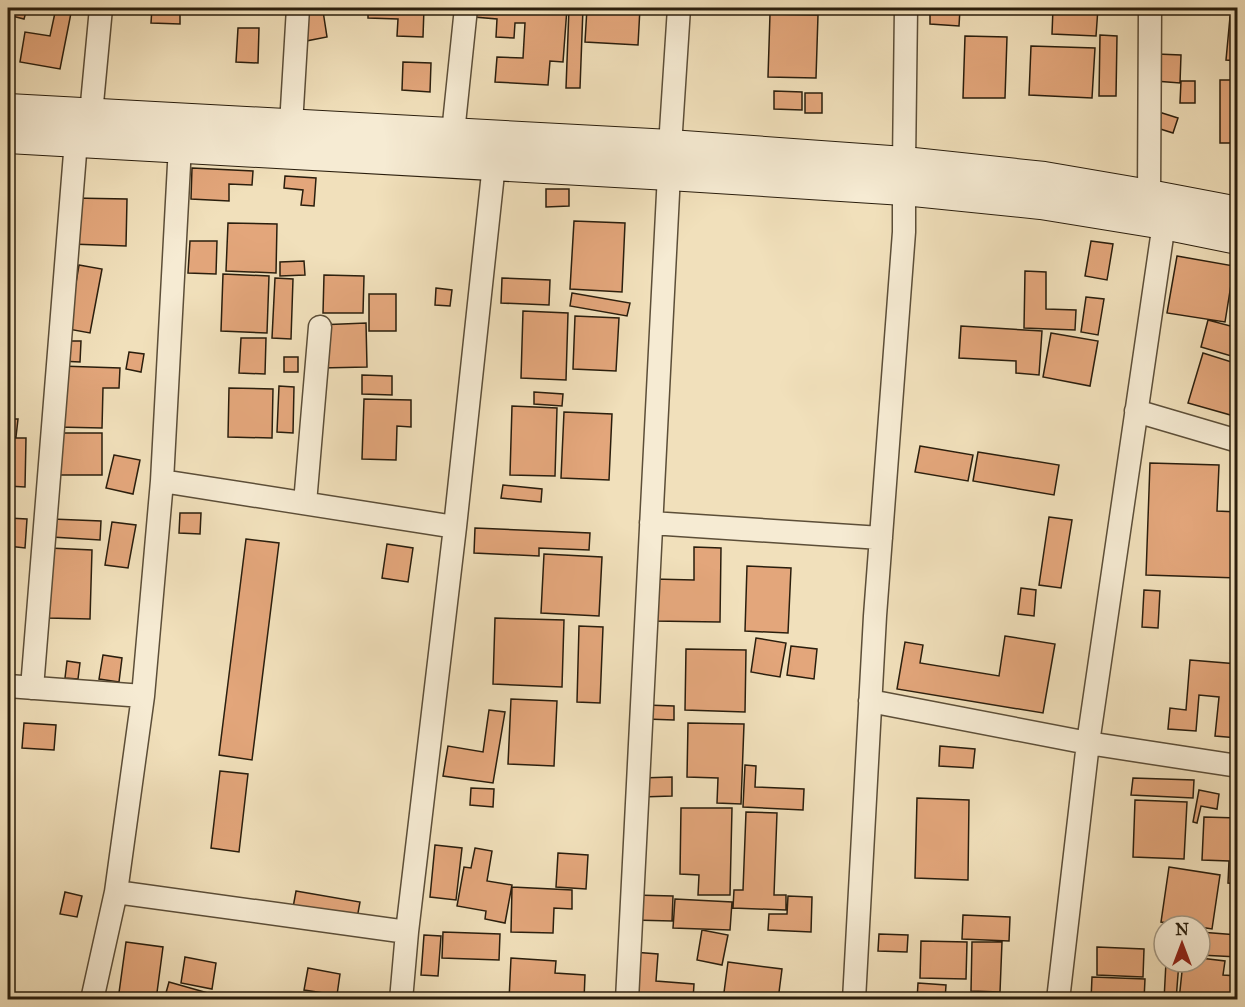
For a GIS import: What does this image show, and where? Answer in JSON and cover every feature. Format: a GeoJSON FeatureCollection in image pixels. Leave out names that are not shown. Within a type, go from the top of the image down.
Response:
{"type":"FeatureCollection","features":[{"type":"Feature","properties":{"kind":"main road"},"geometry":{"type":"LineString","coordinates":[[8,110],[180,146],[494,164],[669,160]]}},
{"type":"Feature","properties":{"kind":"main road"},"geometry":{"type":"LineString","coordinates":[[8,137],[84,127],[291,125],[453,134],[669,160],[904,176],[1044,178],[1238,213]]}},
{"type":"Feature","properties":{"kind":"main road"},"geometry":{"type":"LineString","coordinates":[[904,176],[1238,238]]}},
{"type":"Feature","properties":{"kind":"street"},"geometry":{"type":"LineString","coordinates":[[32,688],[84,127],[101,8]]}},
{"type":"Feature","properties":{"kind":"street"},"geometry":{"type":"LineString","coordinates":[[291,125],[298,8]]}},
{"type":"Feature","properties":{"kind":"street"},"geometry":{"type":"LineString","coordinates":[[453,134],[466,8]]}},
{"type":"Feature","properties":{"kind":"street"},"geometry":{"type":"LineString","coordinates":[[627,999],[669,160],[679,8]]}},
{"type":"Feature","properties":{"kind":"street"},"geometry":{"type":"LineString","coordinates":[[854,999],[870,701],[904,232],[906,8]]}},
{"type":"Feature","properties":{"kind":"street"},"geometry":{"type":"LineString","coordinates":[[1149,196],[1150,8]]}},
{"type":"Feature","properties":{"kind":"street"},"geometry":{"type":"LineString","coordinates":[[92,999],[116,892],[143,696],[162,481],[180,146]]}},
{"type":"Feature","properties":{"kind":"street"},"geometry":{"type":"LineString","coordinates":[[401,999],[494,164]]}},
{"type":"Feature","properties":{"kind":"street"},"geometry":{"type":"LineString","coordinates":[[1058,999],[1088,743],[1164,224]]}},
{"type":"Feature","properties":{"kind":"street"},"geometry":{"type":"LineString","coordinates":[[305,503],[320,327]]}},
{"type":"Feature","properties":{"kind":"street"},"geometry":{"type":"LineString","coordinates":[[1136,411],[1238,441]]}},
{"type":"Feature","properties":{"kind":"street"},"geometry":{"type":"LineString","coordinates":[[162,481],[455,527]]}},
{"type":"Feature","properties":{"kind":"street"},"geometry":{"type":"LineString","coordinates":[[651,523],[881,538]]}},
{"type":"Feature","properties":{"kind":"street"},"geometry":{"type":"LineString","coordinates":[[8,686],[143,696]]}},
{"type":"Feature","properties":{"kind":"street"},"geometry":{"type":"LineString","coordinates":[[870,701],[1088,743],[1238,766]]}},
{"type":"Feature","properties":{"kind":"street"},"geometry":{"type":"LineString","coordinates":[[116,892],[407,932]]}},
{"type":"Feature","properties":{"kind":"building"},"geometry":{"type":"Polygon","coordinates":[[[8,8],[27,8],[24,19],[8,15],[8,8]]]}},
{"type":"Feature","properties":{"kind":"building"},"geometry":{"type":"Polygon","coordinates":[[[56,8],[72,8],[60,69],[20,62],[25,32],[50,36],[56,8]]]}},
{"type":"Feature","properties":{"kind":"building"},"geometry":{"type":"Polygon","coordinates":[[[152,8],[180,8],[180,24],[151,23],[152,8]]]}},
{"type":"Feature","properties":{"kind":"building"},"geometry":{"type":"Polygon","coordinates":[[[368,8],[424,8],[423,37],[397,36],[398,19],[368,18],[368,8]]]}},
{"type":"Feature","properties":{"kind":"building"},"geometry":{"type":"Polygon","coordinates":[[[475,8],[567,8],[563,62],[550,61],[548,85],[495,82],[497,57],[523,58],[525,23],[515,23],[514,38],[496,37],[497,19],[474,17],[475,8]]]}},
{"type":"Feature","properties":{"kind":"building"},"geometry":{"type":"Polygon","coordinates":[[[569,8],[583,8],[580,88],[566,88],[569,8]]]}},
{"type":"Feature","properties":{"kind":"building"},"geometry":{"type":"Polygon","coordinates":[[[587,8],[640,8],[638,45],[585,42],[587,8]]]}},
{"type":"Feature","properties":{"kind":"building"},"geometry":{"type":"Polygon","coordinates":[[[930,8],[960,9],[959,26],[930,24],[930,8]]]}},
{"type":"Feature","properties":{"kind":"building"},"geometry":{"type":"Polygon","coordinates":[[[1053,8],[1098,8],[1096,36],[1052,34],[1053,8]]]}},
{"type":"Feature","properties":{"kind":"building"},"geometry":{"type":"Polygon","coordinates":[[[323,11],[327,37],[306,41],[302,15],[323,11]]]}},
{"type":"Feature","properties":{"kind":"building"},"geometry":{"type":"Polygon","coordinates":[[[770,14],[818,15],[816,78],[768,77],[770,14]]]}},
{"type":"Feature","properties":{"kind":"building"},"geometry":{"type":"Polygon","coordinates":[[[1230,17],[1238,18],[1238,61],[1226,60],[1230,17]]]}},
{"type":"Feature","properties":{"kind":"building"},"geometry":{"type":"Polygon","coordinates":[[[238,28],[259,28],[258,63],[236,62],[238,28]]]}},
{"type":"Feature","properties":{"kind":"building"},"geometry":{"type":"Polygon","coordinates":[[[1100,35],[1117,36],[1116,96],[1099,96],[1100,35]]]}},
{"type":"Feature","properties":{"kind":"building"},"geometry":{"type":"Polygon","coordinates":[[[965,36],[1007,37],[1005,98],[963,98],[965,36]]]}},
{"type":"Feature","properties":{"kind":"building"},"geometry":{"type":"Polygon","coordinates":[[[1031,46],[1095,48],[1092,98],[1029,95],[1031,46]]]}},
{"type":"Feature","properties":{"kind":"building"},"geometry":{"type":"Polygon","coordinates":[[[1157,54],[1181,55],[1180,83],[1155,81],[1157,54]]]}},
{"type":"Feature","properties":{"kind":"building"},"geometry":{"type":"Polygon","coordinates":[[[403,62],[431,63],[430,92],[402,90],[403,62]]]}},
{"type":"Feature","properties":{"kind":"building"},"geometry":{"type":"Polygon","coordinates":[[[1220,80],[1238,80],[1238,143],[1220,143],[1220,80]]]}},
{"type":"Feature","properties":{"kind":"building"},"geometry":{"type":"Polygon","coordinates":[[[1181,81],[1195,81],[1195,103],[1180,103],[1181,81]]]}},
{"type":"Feature","properties":{"kind":"building"},"geometry":{"type":"Polygon","coordinates":[[[774,91],[802,92],[802,110],[774,109],[774,91]]]}},
{"type":"Feature","properties":{"kind":"building"},"geometry":{"type":"Polygon","coordinates":[[[805,93],[822,93],[822,113],[805,113],[805,93]]]}},
{"type":"Feature","properties":{"kind":"building"},"geometry":{"type":"Polygon","coordinates":[[[1159,112],[1178,118],[1173,133],[1154,127],[1159,112]]]}},
{"type":"Feature","properties":{"kind":"building"},"geometry":{"type":"Polygon","coordinates":[[[192,168],[253,171],[252,185],[229,184],[229,201],[191,199],[192,168]]]}},
{"type":"Feature","properties":{"kind":"building"},"geometry":{"type":"Polygon","coordinates":[[[285,176],[316,178],[314,206],[301,205],[303,190],[284,188],[285,176]]]}},
{"type":"Feature","properties":{"kind":"building"},"geometry":{"type":"Polygon","coordinates":[[[546,189],[569,189],[569,206],[546,207],[546,189]]]}},
{"type":"Feature","properties":{"kind":"building"},"geometry":{"type":"Polygon","coordinates":[[[73,198],[127,199],[126,246],[71,244],[73,198]]]}},
{"type":"Feature","properties":{"kind":"building"},"geometry":{"type":"Polygon","coordinates":[[[574,221],[625,223],[622,292],[570,289],[574,221]]]}},
{"type":"Feature","properties":{"kind":"building"},"geometry":{"type":"Polygon","coordinates":[[[228,223],[277,224],[276,273],[226,271],[228,223]]]}},
{"type":"Feature","properties":{"kind":"building"},"geometry":{"type":"Polygon","coordinates":[[[190,241],[217,241],[216,274],[188,273],[190,241]]]}},
{"type":"Feature","properties":{"kind":"building"},"geometry":{"type":"Polygon","coordinates":[[[1091,241],[1113,244],[1107,280],[1085,276],[1091,241]]]}},
{"type":"Feature","properties":{"kind":"building"},"geometry":{"type":"Polygon","coordinates":[[[1177,256],[1234,266],[1225,322],[1167,313],[1177,256]]]}},
{"type":"Feature","properties":{"kind":"building"},"geometry":{"type":"Polygon","coordinates":[[[304,261],[305,275],[280,276],[280,262],[304,261]]]}},
{"type":"Feature","properties":{"kind":"building"},"geometry":{"type":"Polygon","coordinates":[[[79,265],[102,269],[90,333],[68,329],[79,265]]]}},
{"type":"Feature","properties":{"kind":"building"},"geometry":{"type":"Polygon","coordinates":[[[1025,271],[1046,272],[1046,309],[1076,310],[1075,330],[1024,328],[1025,271]]]}},
{"type":"Feature","properties":{"kind":"building"},"geometry":{"type":"Polygon","coordinates":[[[223,274],[269,276],[267,333],[221,331],[223,274]]]}},
{"type":"Feature","properties":{"kind":"building"},"geometry":{"type":"Polygon","coordinates":[[[324,275],[364,276],[363,313],[323,313],[324,275]]]}},
{"type":"Feature","properties":{"kind":"building"},"geometry":{"type":"Polygon","coordinates":[[[275,278],[293,279],[291,339],[272,338],[275,278]]]}},
{"type":"Feature","properties":{"kind":"building"},"geometry":{"type":"Polygon","coordinates":[[[502,278],[550,280],[549,305],[501,303],[502,278]]]}},
{"type":"Feature","properties":{"kind":"building"},"geometry":{"type":"Polygon","coordinates":[[[436,288],[452,290],[450,306],[435,305],[436,288]]]}},
{"type":"Feature","properties":{"kind":"building"},"geometry":{"type":"Polygon","coordinates":[[[572,293],[630,303],[627,316],[570,306],[572,293]]]}},
{"type":"Feature","properties":{"kind":"building"},"geometry":{"type":"Polygon","coordinates":[[[369,294],[396,294],[396,331],[369,331],[369,294]]]}},
{"type":"Feature","properties":{"kind":"building"},"geometry":{"type":"Polygon","coordinates":[[[1086,297],[1104,299],[1098,335],[1081,332],[1086,297]]]}},
{"type":"Feature","properties":{"kind":"building"},"geometry":{"type":"Polygon","coordinates":[[[1236,299],[1238,300],[1238,322],[1232,321],[1236,299]]]}},
{"type":"Feature","properties":{"kind":"building"},"geometry":{"type":"Polygon","coordinates":[[[523,311],[568,313],[566,380],[521,378],[523,311]]]}},
{"type":"Feature","properties":{"kind":"building"},"geometry":{"type":"Polygon","coordinates":[[[575,316],[619,318],[616,371],[573,369],[575,316]]]}},
{"type":"Feature","properties":{"kind":"building"},"geometry":{"type":"Polygon","coordinates":[[[1208,320],[1238,328],[1238,358],[1201,347],[1208,320]]]}},
{"type":"Feature","properties":{"kind":"building"},"geometry":{"type":"Polygon","coordinates":[[[366,323],[367,367],[320,368],[318,325],[366,323]]]}},
{"type":"Feature","properties":{"kind":"building"},"geometry":{"type":"Polygon","coordinates":[[[961,326],[1042,331],[1039,375],[1016,373],[1016,361],[959,358],[961,326]]]}},
{"type":"Feature","properties":{"kind":"building"},"geometry":{"type":"Polygon","coordinates":[[[1051,333],[1098,341],[1090,386],[1043,377],[1051,333]]]}},
{"type":"Feature","properties":{"kind":"building"},"geometry":{"type":"Polygon","coordinates":[[[241,338],[266,338],[265,374],[239,373],[241,338]]]}},
{"type":"Feature","properties":{"kind":"building"},"geometry":{"type":"Polygon","coordinates":[[[61,341],[81,341],[80,362],[60,361],[61,341]]]}},
{"type":"Feature","properties":{"kind":"building"},"geometry":{"type":"Polygon","coordinates":[[[129,352],[144,354],[141,372],[126,369],[129,352]]]}},
{"type":"Feature","properties":{"kind":"building"},"geometry":{"type":"Polygon","coordinates":[[[1203,353],[1238,364],[1238,405],[1234,416],[1188,403],[1203,353]]]}},
{"type":"Feature","properties":{"kind":"building"},"geometry":{"type":"Polygon","coordinates":[[[284,357],[298,357],[298,372],[284,372],[284,357]]]}},
{"type":"Feature","properties":{"kind":"building"},"geometry":{"type":"Polygon","coordinates":[[[60,366],[120,368],[119,388],[103,388],[102,428],[57,427],[60,366]]]}},
{"type":"Feature","properties":{"kind":"building"},"geometry":{"type":"Polygon","coordinates":[[[362,375],[392,376],[392,395],[362,394],[362,375]]]}},
{"type":"Feature","properties":{"kind":"building"},"geometry":{"type":"Polygon","coordinates":[[[279,386],[294,387],[293,433],[277,432],[279,386]]]}},
{"type":"Feature","properties":{"kind":"building"},"geometry":{"type":"Polygon","coordinates":[[[229,388],[273,389],[272,438],[228,437],[229,388]]]}},
{"type":"Feature","properties":{"kind":"building"},"geometry":{"type":"Polygon","coordinates":[[[534,392],[563,394],[562,406],[534,404],[534,392]]]}},
{"type":"Feature","properties":{"kind":"building"},"geometry":{"type":"Polygon","coordinates":[[[364,399],[411,400],[411,427],[397,426],[396,460],[362,459],[364,399]]]}},
{"type":"Feature","properties":{"kind":"building"},"geometry":{"type":"Polygon","coordinates":[[[512,406],[557,408],[555,476],[510,475],[512,406]]]}},
{"type":"Feature","properties":{"kind":"building"},"geometry":{"type":"Polygon","coordinates":[[[564,412],[612,414],[609,480],[561,478],[564,412]]]}},
{"type":"Feature","properties":{"kind":"building"},"geometry":{"type":"Polygon","coordinates":[[[8,419],[18,419],[16,437],[8,436],[8,419]]]}},
{"type":"Feature","properties":{"kind":"building"},"geometry":{"type":"Polygon","coordinates":[[[54,433],[102,433],[102,475],[53,475],[54,433]]]}},
{"type":"Feature","properties":{"kind":"building"},"geometry":{"type":"Polygon","coordinates":[[[8,438],[26,438],[25,487],[8,486],[8,438]]]}},
{"type":"Feature","properties":{"kind":"building"},"geometry":{"type":"Polygon","coordinates":[[[920,446],[973,455],[968,481],[915,472],[920,446]]]}},
{"type":"Feature","properties":{"kind":"building"},"geometry":{"type":"Polygon","coordinates":[[[978,452],[1059,465],[1054,495],[973,481],[978,452]]]}},
{"type":"Feature","properties":{"kind":"building"},"geometry":{"type":"Polygon","coordinates":[[[114,455],[140,460],[133,494],[106,488],[114,455]]]}},
{"type":"Feature","properties":{"kind":"building"},"geometry":{"type":"Polygon","coordinates":[[[1150,463],[1219,465],[1217,511],[1238,512],[1238,578],[1146,575],[1150,463]]]}},
{"type":"Feature","properties":{"kind":"building"},"geometry":{"type":"Polygon","coordinates":[[[503,485],[542,489],[541,502],[501,498],[503,485]]]}},
{"type":"Feature","properties":{"kind":"building"},"geometry":{"type":"Polygon","coordinates":[[[180,513],[201,513],[200,534],[179,533],[180,513]]]}},
{"type":"Feature","properties":{"kind":"building"},"geometry":{"type":"Polygon","coordinates":[[[1049,517],[1072,520],[1061,588],[1039,585],[1049,517]]]}},
{"type":"Feature","properties":{"kind":"building"},"geometry":{"type":"Polygon","coordinates":[[[8,518],[27,519],[25,548],[8,546],[8,518]]]}},
{"type":"Feature","properties":{"kind":"building"},"geometry":{"type":"Polygon","coordinates":[[[52,519],[101,521],[100,540],[52,537],[52,519]]]}},
{"type":"Feature","properties":{"kind":"building"},"geometry":{"type":"Polygon","coordinates":[[[112,522],[136,525],[128,568],[105,565],[112,522]]]}},
{"type":"Feature","properties":{"kind":"building"},"geometry":{"type":"Polygon","coordinates":[[[475,528],[590,533],[589,550],[539,548],[539,556],[474,553],[475,528]]]}},
{"type":"Feature","properties":{"kind":"building"},"geometry":{"type":"Polygon","coordinates":[[[246,539],[279,543],[252,760],[219,755],[246,539]]]}},
{"type":"Feature","properties":{"kind":"building"},"geometry":{"type":"Polygon","coordinates":[[[387,544],[413,548],[408,582],[382,578],[387,544]]]}},
{"type":"Feature","properties":{"kind":"building"},"geometry":{"type":"Polygon","coordinates":[[[694,547],[721,548],[720,622],[653,621],[654,579],[694,580],[694,547]]]}},
{"type":"Feature","properties":{"kind":"building"},"geometry":{"type":"Polygon","coordinates":[[[49,548],[92,550],[90,619],[47,618],[49,548]]]}},
{"type":"Feature","properties":{"kind":"building"},"geometry":{"type":"Polygon","coordinates":[[[544,554],[602,557],[599,616],[541,613],[544,554]]]}},
{"type":"Feature","properties":{"kind":"building"},"geometry":{"type":"Polygon","coordinates":[[[747,566],[791,568],[788,633],[745,631],[747,566]]]}},
{"type":"Feature","properties":{"kind":"building"},"geometry":{"type":"Polygon","coordinates":[[[1021,588],[1036,590],[1034,616],[1018,614],[1021,588]]]}},
{"type":"Feature","properties":{"kind":"building"},"geometry":{"type":"Polygon","coordinates":[[[1144,590],[1160,591],[1158,628],[1142,627],[1144,590]]]}},
{"type":"Feature","properties":{"kind":"building"},"geometry":{"type":"Polygon","coordinates":[[[495,618],[564,620],[562,687],[493,684],[495,618]]]}},
{"type":"Feature","properties":{"kind":"building"},"geometry":{"type":"Polygon","coordinates":[[[579,626],[603,627],[600,703],[577,702],[579,626]]]}},
{"type":"Feature","properties":{"kind":"building"},"geometry":{"type":"Polygon","coordinates":[[[1005,636],[1055,644],[1043,713],[897,689],[905,642],[923,645],[920,663],[999,676],[1005,636]]]}},
{"type":"Feature","properties":{"kind":"building"},"geometry":{"type":"Polygon","coordinates":[[[756,638],[786,643],[780,677],[751,672],[756,638]]]}},
{"type":"Feature","properties":{"kind":"building"},"geometry":{"type":"Polygon","coordinates":[[[791,646],[817,649],[814,679],[787,675],[791,646]]]}},
{"type":"Feature","properties":{"kind":"building"},"geometry":{"type":"Polygon","coordinates":[[[686,649],[746,650],[745,712],[685,710],[686,649]]]}},
{"type":"Feature","properties":{"kind":"building"},"geometry":{"type":"Polygon","coordinates":[[[103,655],[122,658],[119,682],[99,679],[103,655]]]}},
{"type":"Feature","properties":{"kind":"building"},"geometry":{"type":"Polygon","coordinates":[[[1190,660],[1238,664],[1238,738],[1215,736],[1219,697],[1199,695],[1196,731],[1168,729],[1170,708],[1186,710],[1190,660]]]}},
{"type":"Feature","properties":{"kind":"building"},"geometry":{"type":"Polygon","coordinates":[[[67,661],[80,663],[78,679],[65,678],[67,661]]]}},
{"type":"Feature","properties":{"kind":"building"},"geometry":{"type":"Polygon","coordinates":[[[511,699],[557,701],[554,766],[508,764],[511,699]]]}},
{"type":"Feature","properties":{"kind":"building"},"geometry":{"type":"Polygon","coordinates":[[[646,705],[674,706],[674,720],[646,719],[646,705]]]}},
{"type":"Feature","properties":{"kind":"building"},"geometry":{"type":"Polygon","coordinates":[[[489,710],[505,712],[493,783],[443,776],[448,746],[483,752],[489,710]]]}},
{"type":"Feature","properties":{"kind":"building"},"geometry":{"type":"Polygon","coordinates":[[[24,723],[56,725],[54,750],[22,748],[24,723]]]}},
{"type":"Feature","properties":{"kind":"building"},"geometry":{"type":"Polygon","coordinates":[[[688,723],[744,724],[741,804],[717,803],[718,778],[687,777],[688,723]]]}},
{"type":"Feature","properties":{"kind":"building"},"geometry":{"type":"Polygon","coordinates":[[[940,746],[975,749],[973,768],[939,766],[940,746]]]}},
{"type":"Feature","properties":{"kind":"building"},"geometry":{"type":"Polygon","coordinates":[[[745,765],[756,766],[755,787],[804,789],[803,810],[743,807],[745,765]]]}},
{"type":"Feature","properties":{"kind":"building"},"geometry":{"type":"Polygon","coordinates":[[[220,771],[248,774],[239,852],[211,848],[220,771]]]}},
{"type":"Feature","properties":{"kind":"building"},"geometry":{"type":"Polygon","coordinates":[[[672,777],[672,796],[641,797],[641,778],[672,777]]]}},
{"type":"Feature","properties":{"kind":"building"},"geometry":{"type":"Polygon","coordinates":[[[1133,778],[1194,780],[1193,798],[1131,795],[1133,778]]]}},
{"type":"Feature","properties":{"kind":"building"},"geometry":{"type":"Polygon","coordinates":[[[471,788],[494,789],[493,807],[470,805],[471,788]]]}},
{"type":"Feature","properties":{"kind":"building"},"geometry":{"type":"Polygon","coordinates":[[[1199,790],[1219,794],[1217,809],[1201,806],[1197,823],[1193,822],[1199,790]]]}},
{"type":"Feature","properties":{"kind":"building"},"geometry":{"type":"Polygon","coordinates":[[[917,798],[969,800],[968,880],[915,878],[917,798]]]}},
{"type":"Feature","properties":{"kind":"building"},"geometry":{"type":"Polygon","coordinates":[[[1135,800],[1187,802],[1184,859],[1133,857],[1135,800]]]}},
{"type":"Feature","properties":{"kind":"building"},"geometry":{"type":"Polygon","coordinates":[[[681,808],[732,808],[730,895],[698,895],[699,875],[680,874],[681,808]]]}},
{"type":"Feature","properties":{"kind":"building"},"geometry":{"type":"Polygon","coordinates":[[[746,812],[777,813],[774,895],[786,895],[786,910],[733,908],[734,890],[743,890],[746,812]]]}},
{"type":"Feature","properties":{"kind":"building"},"geometry":{"type":"Polygon","coordinates":[[[1204,817],[1238,818],[1238,884],[1228,883],[1229,861],[1202,860],[1204,817]]]}},
{"type":"Feature","properties":{"kind":"building"},"geometry":{"type":"Polygon","coordinates":[[[435,845],[462,848],[456,900],[430,897],[435,845]]]}},
{"type":"Feature","properties":{"kind":"building"},"geometry":{"type":"Polygon","coordinates":[[[475,848],[492,851],[487,881],[512,885],[505,923],[485,919],[486,911],[457,906],[464,867],[471,868],[475,848]]]}},
{"type":"Feature","properties":{"kind":"building"},"geometry":{"type":"Polygon","coordinates":[[[558,853],[588,855],[586,889],[556,887],[558,853]]]}},
{"type":"Feature","properties":{"kind":"building"},"geometry":{"type":"Polygon","coordinates":[[[1169,867],[1220,875],[1212,929],[1212,914],[1162,914],[1169,867]]]}},
{"type":"Feature","properties":{"kind":"building"},"geometry":{"type":"Polygon","coordinates":[[[512,887],[572,890],[572,909],[554,908],[553,933],[511,932],[512,887]]]}},
{"type":"Feature","properties":{"kind":"building"},"geometry":{"type":"Polygon","coordinates":[[[296,891],[360,902],[356,924],[292,913],[296,891]]]}},
{"type":"Feature","properties":{"kind":"building"},"geometry":{"type":"Polygon","coordinates":[[[65,892],[82,896],[77,917],[60,914],[65,892]]]}},
{"type":"Feature","properties":{"kind":"building"},"geometry":{"type":"Polygon","coordinates":[[[634,895],[673,896],[672,921],[633,920],[634,895]]]}},
{"type":"Feature","properties":{"kind":"building"},"geometry":{"type":"Polygon","coordinates":[[[788,896],[812,897],[811,932],[768,930],[769,914],[787,914],[788,896]]]}},
{"type":"Feature","properties":{"kind":"building"},"geometry":{"type":"Polygon","coordinates":[[[675,899],[732,902],[730,930],[673,928],[675,899]]]}},
{"type":"Feature","properties":{"kind":"building"},"geometry":{"type":"Polygon","coordinates":[[[963,915],[1010,917],[1009,941],[962,939],[963,915]]]}},
{"type":"Feature","properties":{"kind":"building"},"geometry":{"type":"Polygon","coordinates":[[[702,930],[728,935],[722,965],[697,960],[702,930]]]}},
{"type":"Feature","properties":{"kind":"building"},"geometry":{"type":"Polygon","coordinates":[[[443,932],[500,934],[499,960],[442,958],[443,932]]]}},
{"type":"Feature","properties":{"kind":"building"},"geometry":{"type":"Polygon","coordinates":[[[1212,933],[1238,935],[1238,957],[1212,956],[1212,933]]]}},
{"type":"Feature","properties":{"kind":"building"},"geometry":{"type":"Polygon","coordinates":[[[879,934],[908,935],[907,952],[878,951],[879,934]]]}},
{"type":"Feature","properties":{"kind":"building"},"geometry":{"type":"Polygon","coordinates":[[[424,935],[441,936],[438,976],[421,975],[424,935]]]}},
{"type":"Feature","properties":{"kind":"building"},"geometry":{"type":"Polygon","coordinates":[[[921,941],[967,942],[966,979],[920,978],[921,941]]]}},
{"type":"Feature","properties":{"kind":"building"},"geometry":{"type":"Polygon","coordinates":[[[126,942],[163,947],[156,1000],[118,1000],[126,942]]]}},
{"type":"Feature","properties":{"kind":"building"},"geometry":{"type":"Polygon","coordinates":[[[972,942],[1002,942],[1000,992],[971,991],[972,942]]]}},
{"type":"Feature","properties":{"kind":"building"},"geometry":{"type":"Polygon","coordinates":[[[1097,947],[1144,949],[1143,977],[1097,975],[1097,947]]]}},
{"type":"Feature","properties":{"kind":"building"},"geometry":{"type":"Polygon","coordinates":[[[633,952],[658,954],[656,981],[694,984],[693,1000],[630,1000],[633,952]]]}},
{"type":"Feature","properties":{"kind":"building"},"geometry":{"type":"Polygon","coordinates":[[[185,957],[216,963],[212,989],[181,983],[185,957]]]}},
{"type":"Feature","properties":{"kind":"building"},"geometry":{"type":"Polygon","coordinates":[[[511,958],[556,961],[555,973],[585,975],[584,1000],[509,1000],[511,958]]]}},
{"type":"Feature","properties":{"kind":"building"},"geometry":{"type":"Polygon","coordinates":[[[1212,959],[1225,961],[1223,975],[1238,976],[1238,1000],[1179,1000],[1182,974],[1212,974],[1212,959]]]}},
{"type":"Feature","properties":{"kind":"building"},"geometry":{"type":"Polygon","coordinates":[[[728,962],[782,969],[778,1000],[723,1000],[728,962]]]}},
{"type":"Feature","properties":{"kind":"building"},"geometry":{"type":"Polygon","coordinates":[[[308,968],[340,974],[337,995],[304,990],[308,968]]]}},
{"type":"Feature","properties":{"kind":"building"},"geometry":{"type":"Polygon","coordinates":[[[1165,974],[1178,974],[1176,1000],[1164,1000],[1165,974]]]}},
{"type":"Feature","properties":{"kind":"building"},"geometry":{"type":"Polygon","coordinates":[[[1092,977],[1145,979],[1144,1000],[1091,1000],[1092,977]]]}},
{"type":"Feature","properties":{"kind":"building"},"geometry":{"type":"Polygon","coordinates":[[[169,982],[215,995],[213,1000],[164,1000],[169,982]]]}},
{"type":"Feature","properties":{"kind":"building"},"geometry":{"type":"Polygon","coordinates":[[[918,983],[946,985],[945,1000],[917,1000],[918,983]]]}}]}
